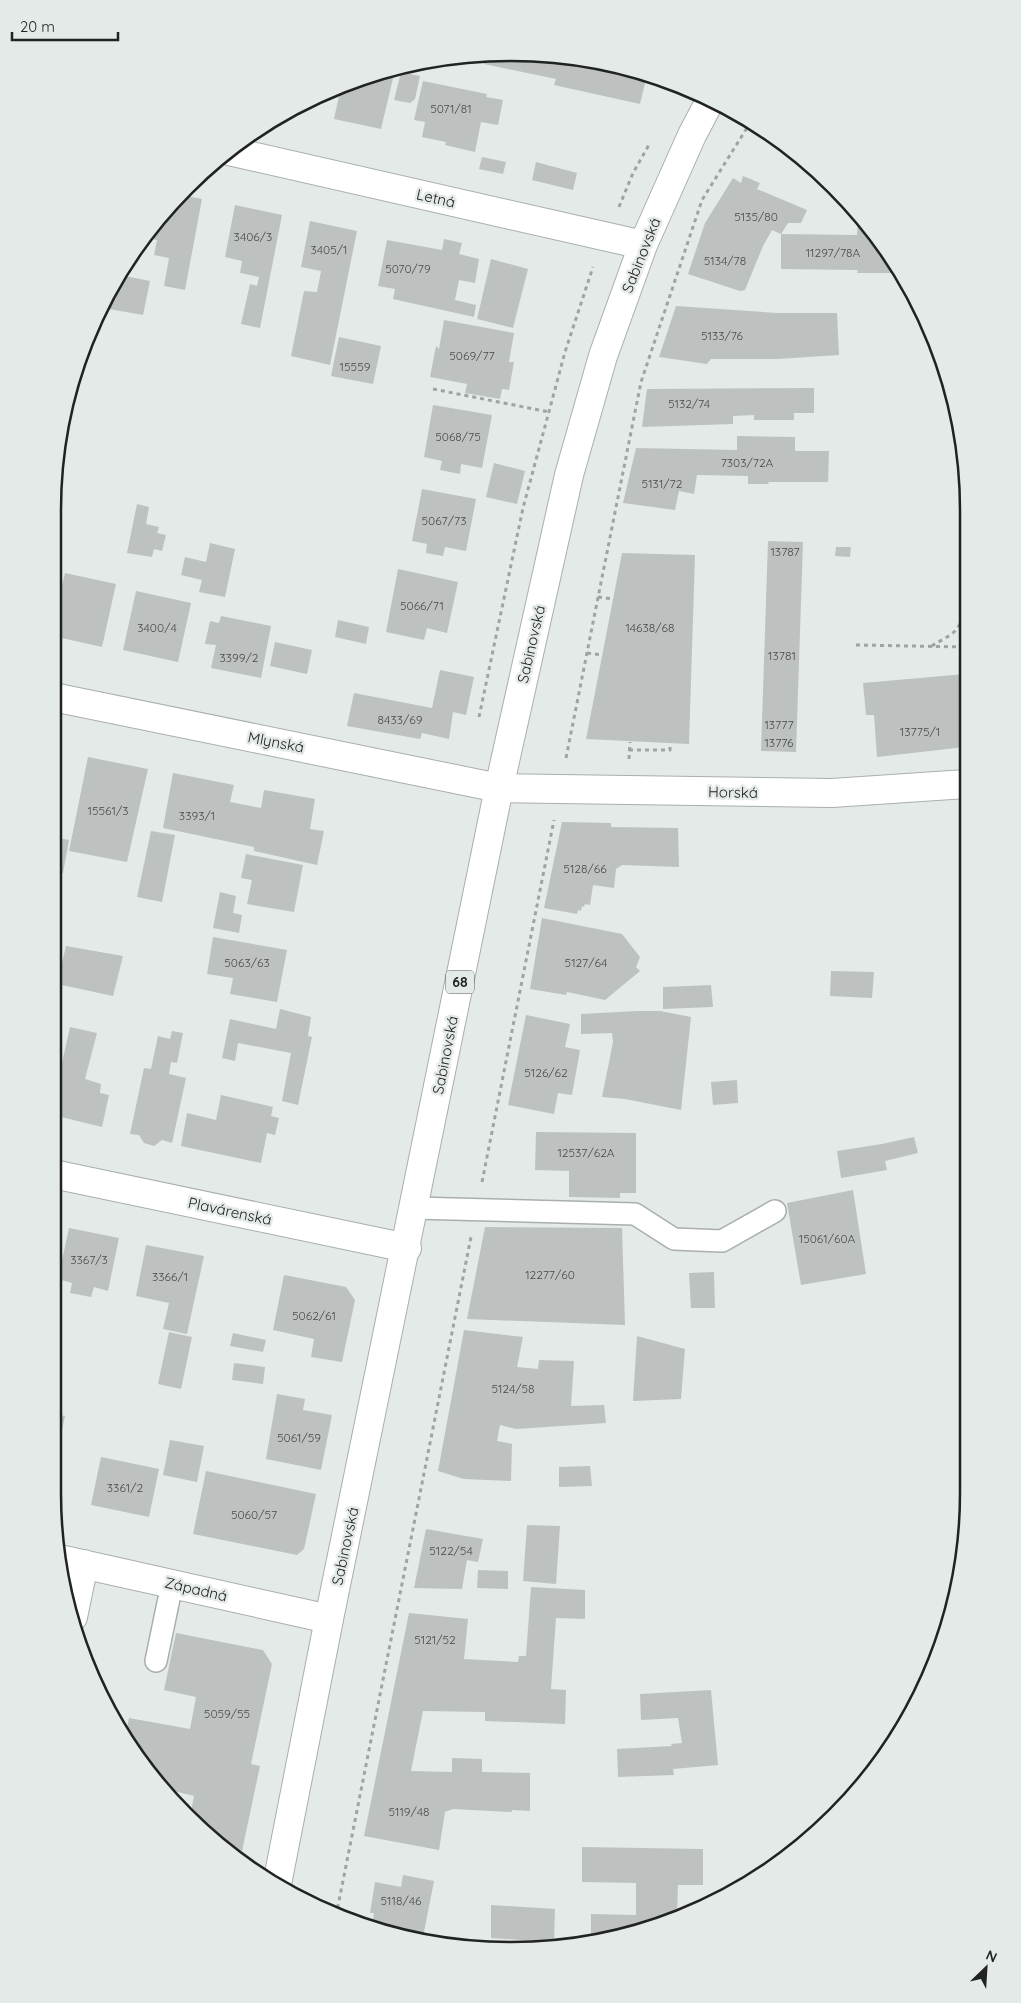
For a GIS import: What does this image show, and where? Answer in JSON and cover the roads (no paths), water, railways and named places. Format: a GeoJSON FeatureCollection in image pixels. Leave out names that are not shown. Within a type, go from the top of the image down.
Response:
{"type":"FeatureCollection","features":[{"type":"Feature","properties":{"kind":"street","name":"Sabinovská"},"geometry":{"type":"LineString","coordinates":[[278,1877],[329,1619],[499,788],[569,475],[603,356],[643,245],[692,135],[707,107]]}},
{"type":"Feature","properties":{"kind":"street","name":"Letná"},"geometry":{"type":"LineString","coordinates":[[238,153],[643,245]]}},
{"type":"Feature","properties":{"kind":"street","name":"Mlynská"},"geometry":{"type":"LineString","coordinates":[[61,699],[499,788]]}},
{"type":"Feature","properties":{"kind":"street","name":"Horská"},"geometry":{"type":"LineString","coordinates":[[499,788],[832,793],[960,784]]}},
{"type":"Feature","properties":{"kind":"street","name":"Plavárenská"},"geometry":{"type":"LineString","coordinates":[[61,1176],[406,1248]]}},
{"type":"Feature","properties":{"kind":"street","name":"Západná"},"geometry":{"type":"LineString","coordinates":[[74,1562],[329,1619]]}},
{"type":"Feature","properties":{"kind":"street"},"geometry":{"type":"LineString","coordinates":[[73,1594],[74,1562]]}},
{"type":"Feature","properties":{"kind":"lane"},"geometry":{"type":"LineString","coordinates":[[414,1208],[635,1214],[674,1239],[722,1242],[775,1212]]}},
{"type":"Feature","properties":{"kind":"lane"},"geometry":{"type":"LineString","coordinates":[[156,1662],[172,1584]]}}]}
